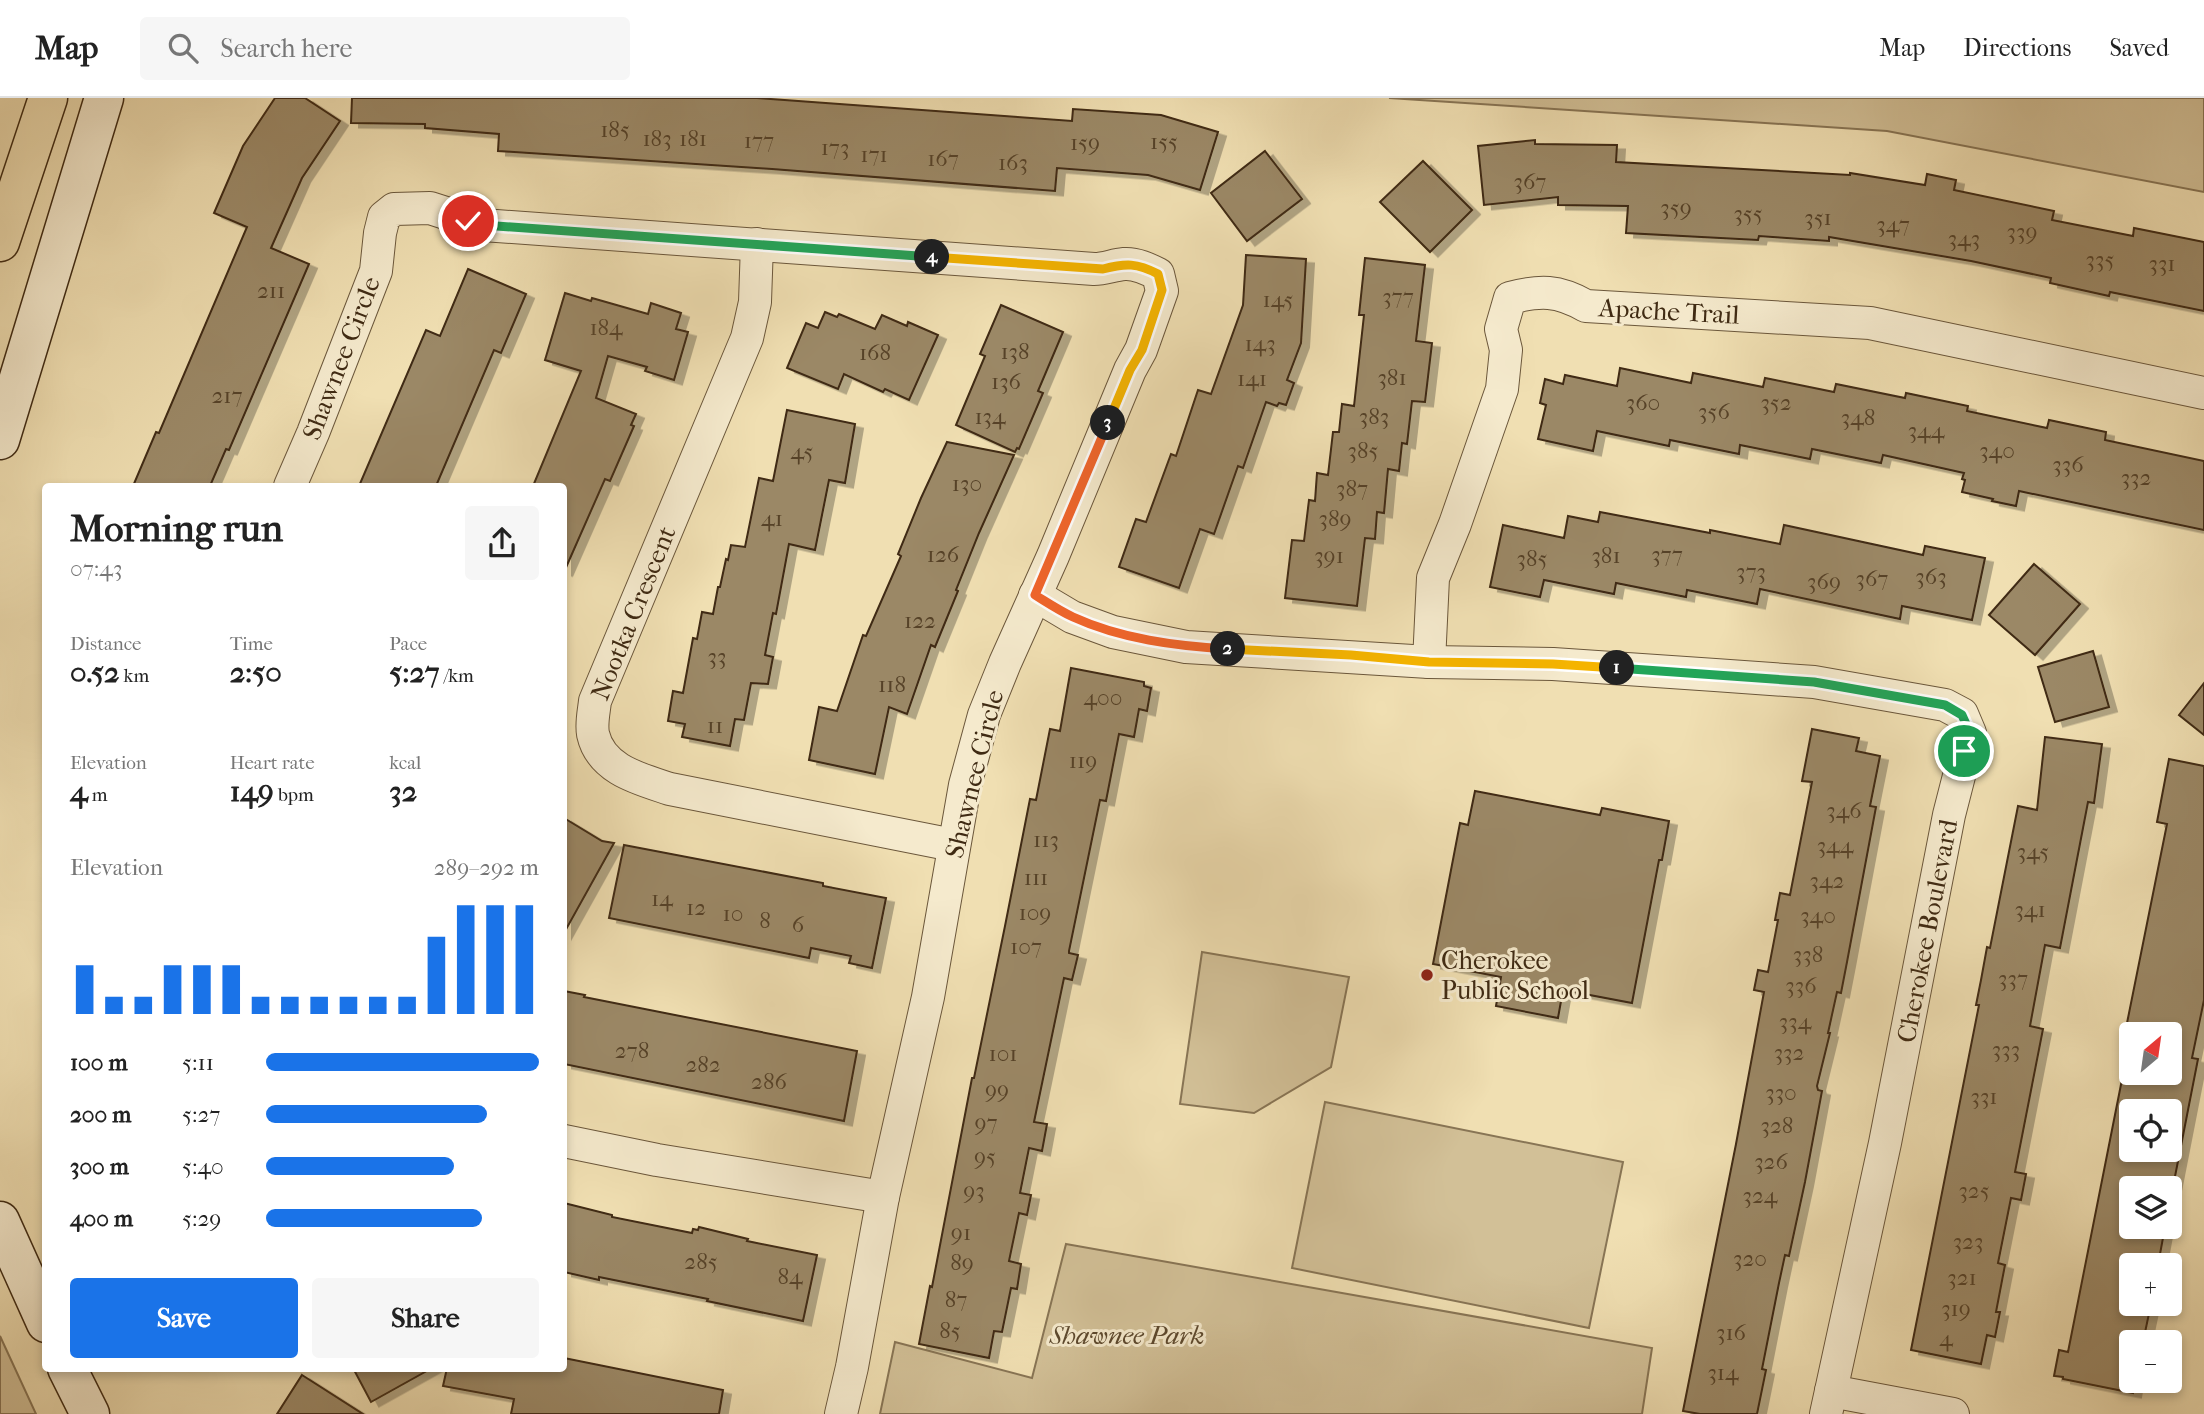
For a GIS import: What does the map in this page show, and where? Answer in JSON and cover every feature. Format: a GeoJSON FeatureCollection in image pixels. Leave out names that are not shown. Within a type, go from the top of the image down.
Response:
{"type":"FeatureCollection","features":[{"type":"Feature","properties":{"kind":"highway"},"geometry":{"type":"LineString","coordinates":[[0,242],[48,98]]}},
{"type":"Feature","properties":{"kind":"street"},"geometry":{"type":"LineString","coordinates":[[0,440],[104,98]]}},
{"type":"Feature","properties":{"kind":"street","name":"Shawnee Circle"},"geometry":{"type":"LineString","coordinates":[[291,483],[376,271],[384,217],[394,209],[430,208],[483,225],[1094,269],[1124,264],[1145,267],[1158,274],[1162,290],[1142,350],[1130,370],[984,715],[965,785],[928,997],[883,1197],[841,1414]]}},
{"type":"Feature","properties":{"kind":"street","name":"Nootka Crescent"},"geometry":{"type":"LineString","coordinates":[[757,244],[755,302],[747,338],[599,690],[594,711],[593,735],[609,762],[632,776],[670,789],[953,845]]}},
{"type":"Feature","properties":{"kind":"street","name":"Apache Trail"},"geometry":{"type":"LineString","coordinates":[[1429,662],[1433,578],[1455,524],[1502,389],[1506,351],[1501,329],[1510,298],[1545,292],[1569,297],[1586,306],[1870,323],[2204,393]]}},
{"type":"Feature","properties":{"kind":"street","name":"Cherokee Boulevard"},"geometry":{"type":"LineString","coordinates":[[1035,595],[1072,617],[1113,632],[1186,647],[1351,655],[1429,662],[1553,664],[1814,682],[1945,705],[1962,715],[1970,733],[1956,779],[1955,796],[1949,815],[1885,1143],[1829,1402]]}},
{"type":"Feature","properties":{"kind":"street"},"geometry":{"type":"LineString","coordinates":[[567,1142],[657,1160],[883,1197]]}},
{"type":"Feature","properties":{"kind":"street"},"geometry":{"type":"LineString","coordinates":[[0,1221],[42,1314]]}},
{"type":"Feature","properties":{"kind":"street"},"geometry":{"type":"LineString","coordinates":[[69,1372],[90,1414]]}},
{"type":"Feature","properties":{"kind":"street"},"geometry":{"type":"LineString","coordinates":[[1829,1402],[1953,1414]]}},
{"type":"Feature","properties":{"kind":"green space"},"geometry":{"type":"Polygon","coordinates":[[[1389,98],[2204,98],[2204,192],[1887,131],[1389,98]]]}},
{"type":"Feature","properties":{"kind":"green space"},"geometry":{"type":"Polygon","coordinates":[[[1202,952],[1349,977],[1331,1067],[1254,1113],[1180,1104],[1202,952]]]}},
{"type":"Feature","properties":{"kind":"green space"},"geometry":{"type":"Polygon","coordinates":[[[1325,1102],[1623,1162],[1589,1328],[1292,1268],[1325,1102]]]}},
{"type":"Feature","properties":{"kind":"green space","name":"Shawnee Park"},"geometry":{"type":"Polygon","coordinates":[[[1066,1244],[1652,1348],[1642,1414],[880,1414],[895,1342],[1032,1378],[1066,1244]]]}},
{"type":"Feature","properties":{"kind":"green space"},"geometry":{"type":"Polygon","coordinates":[[[0,1336],[36,1414],[0,1414],[0,1336]]]}},
{"type":"Feature","properties":{"kind":"building"},"geometry":{"type":"Polygon","coordinates":[[[275,98],[305,98],[340,121],[302,178],[271,248],[309,264],[229,450],[226,449],[211,483],[134,483],[156,432],[159,433],[247,227],[214,213],[243,146],[275,98]]]}},
{"type":"Feature","properties":{"kind":"building"},"geometry":{"type":"Polygon","coordinates":[[[352,98],[757,98],[1072,121],[1073,109],[1161,115],[1218,132],[1200,190],[1148,175],[1057,168],[1055,191],[498,151],[499,134],[425,128],[425,124],[351,123],[352,98]]]}},
{"type":"Feature","properties":{"kind":"building"},"geometry":{"type":"Polygon","coordinates":[[[1535,140],[1535,144],[1617,145],[1616,162],[1850,173],[1925,185],[1927,174],[1956,180],[1954,190],[2054,211],[2052,220],[2133,236],[2134,228],[2204,242],[2204,311],[2110,292],[2109,296],[2050,283],[2051,278],[1971,261],[1829,237],[1829,241],[1759,236],[1758,240],[1626,233],[1628,206],[1558,205],[1558,197],[1484,205],[1478,146],[1535,140]]]}},
{"type":"Feature","properties":{"kind":"building"},"geometry":{"type":"Polygon","coordinates":[[[1265,151],[1302,199],[1247,241],[1211,193],[1265,151]]]}},
{"type":"Feature","properties":{"kind":"building"},"geometry":{"type":"Polygon","coordinates":[[[1423,161],[1472,210],[1430,252],[1380,202],[1423,161]]]}},
{"type":"Feature","properties":{"kind":"building"},"geometry":{"type":"Polygon","coordinates":[[[1246,255],[1306,259],[1301,343],[1287,380],[1294,383],[1286,405],[1279,403],[1277,406],[1266,402],[1243,468],[1238,466],[1214,534],[1200,529],[1179,588],[1119,567],[1136,519],[1146,522],[1171,454],[1176,456],[1198,390],[1211,394],[1243,305],[1246,255]]]}},
{"type":"Feature","properties":{"kind":"building"},"geometry":{"type":"Polygon","coordinates":[[[1365,258],[1425,265],[1416,341],[1432,343],[1425,402],[1412,401],[1407,444],[1402,443],[1399,471],[1388,469],[1384,513],[1377,512],[1375,539],[1365,538],[1357,606],[1285,598],[1292,540],[1304,541],[1309,500],[1315,501],[1317,473],[1328,475],[1333,432],[1339,432],[1342,404],[1354,406],[1364,315],[1359,315],[1365,258]]]}},
{"type":"Feature","properties":{"kind":"building"},"geometry":{"type":"Polygon","coordinates":[[[468,269],[526,294],[501,353],[494,350],[437,483],[360,483],[426,330],[440,336],[468,269]]]}},
{"type":"Feature","properties":{"kind":"building"},"geometry":{"type":"Polygon","coordinates":[[[565,293],[648,314],[651,303],[681,313],[676,329],[688,332],[674,380],[645,371],[647,367],[608,356],[596,398],[636,414],[631,425],[634,426],[610,481],[605,479],[567,565],[567,483],[534,483],[581,371],[545,360],[565,293]]]}},
{"type":"Feature","properties":{"kind":"building"},"geometry":{"type":"Polygon","coordinates":[[[1001,305],[1063,332],[1038,391],[1043,393],[1019,449],[1015,452],[956,425],[985,356],[980,354],[1001,305]]]}},
{"type":"Feature","properties":{"kind":"building"},"geometry":{"type":"Polygon","coordinates":[[[825,312],[837,317],[839,314],[875,329],[882,315],[907,326],[908,322],[938,335],[909,400],[885,389],[883,392],[844,374],[838,389],[787,368],[806,323],[818,328],[825,312]]]}},
{"type":"Feature","properties":{"kind":"building"},"geometry":{"type":"Polygon","coordinates":[[[1620,368],[1691,383],[1693,373],[1763,387],[1765,378],[1834,392],[1836,384],[1905,398],[1906,393],[1968,406],[1967,411],[2047,428],[2049,420],[2106,432],[2105,440],[2204,461],[2204,530],[2019,491],[2016,506],[1992,501],[1993,499],[1962,492],[1964,473],[1883,455],[1881,463],[1812,449],[1810,459],[1740,445],[1739,454],[1670,440],[1669,446],[1597,431],[1593,451],[1538,439],[1546,405],[1540,403],[1545,379],[1563,384],[1565,375],[1617,386],[1620,368]]]}},
{"type":"Feature","properties":{"kind":"building"},"geometry":{"type":"Polygon","coordinates":[[[787,410],[855,424],[845,483],[829,480],[815,550],[789,544],[765,655],[773,657],[768,684],[751,683],[744,720],[735,719],[730,746],[682,737],[685,724],[668,721],[673,691],[683,693],[693,638],[697,639],[702,612],[713,614],[731,545],[745,547],[759,478],[773,481],[787,410]]]}},
{"type":"Feature","properties":{"kind":"building"},"geometry":{"type":"Polygon","coordinates":[[[947,442],[1014,455],[979,533],[935,647],[931,645],[907,714],[889,707],[875,774],[809,760],[819,707],[837,711],[863,635],[866,636],[901,556],[898,554],[947,442]]]}},
{"type":"Feature","properties":{"kind":"building"},"geometry":{"type":"Polygon","coordinates":[[[1600,512],[1780,544],[1784,525],[1923,555],[1925,546],[1985,558],[1972,620],[1902,606],[1900,619],[1760,589],[1757,604],[1687,590],[1686,597],[1616,583],[1614,594],[1544,580],[1540,597],[1490,587],[1503,525],[1564,538],[1568,516],[1598,522],[1600,512]]]}},
{"type":"Feature","properties":{"kind":"building"},"geometry":{"type":"Polygon","coordinates":[[[2034,564],[2080,604],[2035,655],[1989,615],[2034,564]]]}},
{"type":"Feature","properties":{"kind":"building"},"geometry":{"type":"Polygon","coordinates":[[[2093,651],[2109,707],[2055,722],[2038,667],[2093,651]]]}},
{"type":"Feature","properties":{"kind":"building"},"geometry":{"type":"Polygon","coordinates":[[[1071,668],[1144,682],[1144,686],[1151,688],[1147,711],[1139,709],[1134,737],[1119,734],[1106,801],[1100,800],[1069,951],[1078,955],[1072,980],[1064,978],[1034,1122],[1047,1124],[1042,1151],[1029,1148],[1020,1193],[1031,1195],[1027,1215],[1019,1213],[1009,1261],[1021,1264],[1017,1289],[1011,1288],[1002,1332],[994,1331],[989,1358],[919,1344],[1030,799],[1036,800],[1050,729],[1060,731],[1071,668]]]}},
{"type":"Feature","properties":{"kind":"building"},"geometry":{"type":"Polygon","coordinates":[[[2204,683],[2204,735],[2179,715],[2204,683]]]}},
{"type":"Feature","properties":{"kind":"building"},"geometry":{"type":"Polygon","coordinates":[[[1812,729],[1859,738],[1856,751],[1880,756],[1870,806],[1876,807],[1841,993],[1837,992],[1817,1086],[1818,1090],[1822,1091],[1789,1256],[1785,1255],[1779,1283],[1762,1369],[1766,1370],[1757,1414],[1700,1414],[1683,1411],[1764,992],[1754,990],[1758,970],[1768,972],[1780,893],[1790,895],[1812,782],[1802,781],[1812,729]]]}},
{"type":"Feature","properties":{"kind":"building"},"geometry":{"type":"Polygon","coordinates":[[[2045,737],[2102,744],[2094,803],[2088,802],[2060,948],[2045,945],[2030,1026],[2043,1029],[2015,1172],[2026,1174],[2021,1200],[2011,1198],[1998,1263],[2005,1265],[1996,1312],[2000,1312],[1995,1337],[1987,1335],[1981,1364],[1911,1350],[1979,1005],[1976,1005],[1987,947],[1990,948],[2018,806],[2037,810],[2045,737]]]}},
{"type":"Feature","properties":{"kind":"building"},"geometry":{"type":"Polygon","coordinates":[[[2169,759],[2204,766],[2204,1000],[2192,1058],[2198,1059],[2182,1141],[2182,1099],[2119,1099],[2119,1162],[2178,1162],[2175,1176],[2119,1176],[2119,1239],[2163,1239],[2160,1253],[2119,1253],[2119,1316],[2148,1316],[2146,1330],[2119,1330],[2119,1390],[2054,1376],[2059,1350],[2068,1352],[2121,1085],[2182,1085],[2182,1022],[2127,1022],[2167,824],[2157,822],[2169,759]]]}},
{"type":"Feature","properties":{"kind":"building"},"geometry":{"type":"Polygon","coordinates":[[[1475,791],[1600,815],[1602,808],[1669,821],[1632,1003],[1563,990],[1558,1018],[1496,1006],[1501,977],[1433,964],[1460,823],[1468,825],[1475,791]]]}},
{"type":"Feature","properties":{"kind":"building"},"geometry":{"type":"Polygon","coordinates":[[[567,820],[602,841],[614,843],[567,928],[567,820]]]}},
{"type":"Feature","properties":{"kind":"building"},"geometry":{"type":"Polygon","coordinates":[[[624,845],[823,883],[823,886],[886,898],[872,968],[849,963],[851,956],[811,948],[809,958],[609,918],[624,845]]]}},
{"type":"Feature","properties":{"kind":"building"},"geometry":{"type":"Polygon","coordinates":[[[567,992],[857,1051],[844,1121],[567,1065],[567,992]]]}},
{"type":"Feature","properties":{"kind":"building"},"geometry":{"type":"Polygon","coordinates":[[[567,1204],[612,1217],[692,1233],[693,1229],[698,1230],[699,1227],[748,1239],[747,1241],[817,1255],[803,1321],[599,1277],[599,1280],[567,1273],[567,1204]]]}},
{"type":"Feature","properties":{"kind":"building"},"geometry":{"type":"Polygon","coordinates":[[[567,1359],[723,1390],[719,1414],[511,1414],[514,1399],[443,1386],[446,1372],[567,1372],[567,1359]]]}},
{"type":"Feature","properties":{"kind":"building"},"geometry":{"type":"Polygon","coordinates":[[[355,1372],[425,1372],[371,1402],[355,1372]]]}},
{"type":"Feature","properties":{"kind":"building"},"geometry":{"type":"Polygon","coordinates":[[[302,1375],[363,1414],[277,1414],[302,1375]]]}},
{"type":"Feature","properties":{"kind":"place","name":"Cherokee Public School"},"geometry":{"type":"Point","coordinates":[1427,975]}},
{"type":"Feature","properties":{"kind":"route"},"geometry":{"type":"LineString","coordinates":[[468,221],[483,225],[1094,269],[1124,264],[1145,267],[1158,274],[1162,290],[1142,350],[1130,370],[1035,595],[1072,617],[1113,632],[1186,647],[1351,655],[1429,662],[1553,664],[1814,682],[1945,705],[1962,715],[1970,733],[1964,751]]}}]}
